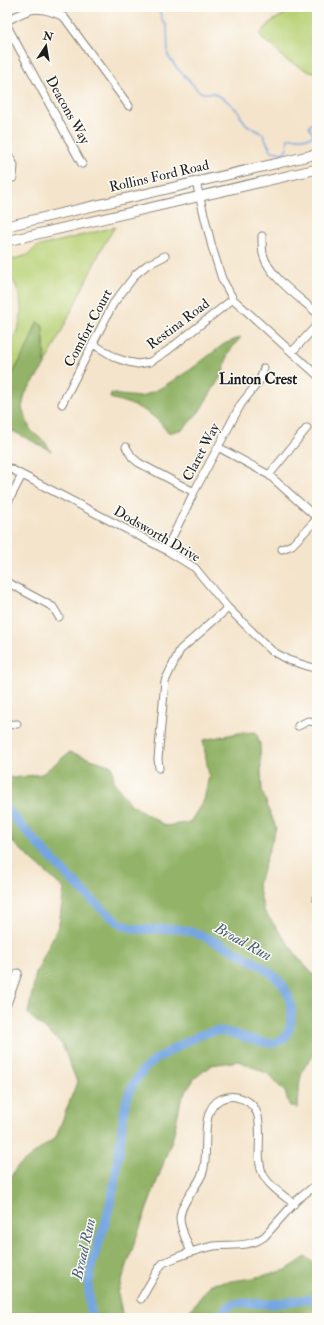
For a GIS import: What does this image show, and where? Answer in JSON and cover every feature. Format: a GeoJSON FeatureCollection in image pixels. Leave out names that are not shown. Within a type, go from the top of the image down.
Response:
{"type":"FeatureCollection","features":[{"type":"Feature","properties":{"kind":"main road","name":"Rollins Ford Road"},"geometry":{"type":"LineString","coordinates":[[7,226],[317,154]]}},
{"type":"Feature","properties":{"kind":"main road","name":"Rollins Ford Road"},"geometry":{"type":"LineString","coordinates":[[7,241],[317,169]]}},
{"type":"Feature","properties":{"kind":"street"},"geometry":{"type":"LineString","coordinates":[[7,21],[19,14],[34,9],[49,10],[64,17],[129,106]]}},
{"type":"Feature","properties":{"kind":"street","name":"Deacons Way"},"geometry":{"type":"LineString","coordinates":[[7,26],[82,164]]}},
{"type":"Feature","properties":{"kind":"street"},"geometry":{"type":"LineString","coordinates":[[7,153],[14,165],[13,178]]}},
{"type":"Feature","properties":{"kind":"street"},"geometry":{"type":"LineString","coordinates":[[196,182],[214,254],[222,279],[233,299],[317,375]]}},
{"type":"Feature","properties":{"kind":"street"},"geometry":{"type":"LineString","coordinates":[[262,236],[263,253],[267,265],[279,280],[317,313]]}},
{"type":"Feature","properties":{"kind":"street","name":"Comfort Court"},"geometry":{"type":"LineString","coordinates":[[62,404],[113,304],[136,274],[147,265],[164,256]]}},
{"type":"Feature","properties":{"kind":"street","name":"Restina Road"},"geometry":{"type":"LineString","coordinates":[[93,344],[116,358],[128,362],[138,364],[150,362],[167,351],[233,299]]}},
{"type":"Feature","properties":{"kind":"street"},"geometry":{"type":"LineString","coordinates":[[292,352],[317,325]]}},
{"type":"Feature","properties":{"kind":"street","name":"Claret Way"},"geometry":{"type":"LineString","coordinates":[[166,550],[194,492],[241,404],[260,380],[264,368]]}},
{"type":"Feature","properties":{"kind":"street"},"geometry":{"type":"LineString","coordinates":[[269,475],[308,428]]}},
{"type":"Feature","properties":{"kind":"street"},"geometry":{"type":"LineString","coordinates":[[126,447],[132,457],[139,463],[194,492]]}},
{"type":"Feature","properties":{"kind":"street"},"geometry":{"type":"LineString","coordinates":[[218,447],[269,475],[317,519],[292,546],[282,549]]}},
{"type":"Feature","properties":{"kind":"street","name":"Dodsworth Drive"},"geometry":{"type":"LineString","coordinates":[[7,467],[166,550],[194,568],[228,608],[272,651],[288,660],[317,669]]}},
{"type":"Feature","properties":{"kind":"street"},"geometry":{"type":"LineString","coordinates":[[7,504],[22,475]]}},
{"type":"Feature","properties":{"kind":"street"},"geometry":{"type":"LineString","coordinates":[[7,582],[53,607],[59,617]]}},
{"type":"Feature","properties":{"kind":"street"},"geometry":{"type":"LineString","coordinates":[[159,768],[158,759],[165,681],[180,650],[228,608]]}},
{"type":"Feature","properties":{"kind":"street"},"geometry":{"type":"LineString","coordinates":[[298,726],[308,721],[317,722]]}},
{"type":"Feature","properties":{"kind":"street"},"geometry":{"type":"LineString","coordinates":[[7,725],[17,724]]}},
{"type":"Feature","properties":{"kind":"street"},"geometry":{"type":"LineString","coordinates":[[7,1004],[18,973]]}},
{"type":"Feature","properties":{"kind":"street"},"geometry":{"type":"LineString","coordinates":[[191,1252],[181,1225],[181,1213],[203,1172],[206,1156],[208,1114],[215,1103],[223,1098],[233,1096],[244,1099],[255,1110],[260,1122],[259,1162],[263,1175],[294,1204]]}},
{"type":"Feature","properties":{"kind":"street"},"geometry":{"type":"LineString","coordinates":[[141,1299],[163,1263],[191,1252],[214,1246],[248,1245],[260,1240],[305,1193],[317,1184]]}},
{"type":"Feature","properties":{"kind":"green space"},"geometry":{"type":"Polygon","coordinates":[[[291,7],[317,7],[317,73],[310,72],[284,59],[273,46],[263,40],[260,34],[272,21],[285,14],[291,7]]]}},
{"type":"Feature","properties":{"kind":"green space"},"geometry":{"type":"Polygon","coordinates":[[[115,227],[103,246],[45,365],[44,338],[37,322],[29,344],[12,375],[7,375],[7,346],[12,340],[19,325],[21,308],[18,292],[8,271],[7,261],[28,255],[36,247],[115,227]]]}},
{"type":"Feature","properties":{"kind":"green space"},"geometry":{"type":"Polygon","coordinates":[[[37,322],[43,326],[45,365],[25,394],[22,408],[30,429],[45,442],[51,451],[7,428],[7,394],[12,375],[29,344],[37,322]]]}},
{"type":"Feature","properties":{"kind":"green space"},"geometry":{"type":"Polygon","coordinates":[[[241,337],[228,353],[223,373],[199,412],[183,429],[168,433],[156,419],[149,414],[135,406],[110,398],[111,393],[141,397],[159,389],[190,370],[224,344],[241,337]]]}},
{"type":"Feature","properties":{"kind":"green space"},"geometry":{"type":"Polygon","coordinates":[[[256,732],[260,744],[262,791],[276,828],[258,885],[264,911],[298,957],[317,979],[317,1052],[303,1071],[300,1084],[298,1108],[290,1107],[285,1092],[268,1074],[239,1061],[211,1065],[194,1079],[181,1100],[173,1137],[134,1244],[118,1293],[123,1318],[7,1318],[7,1183],[17,1167],[56,1137],[77,1082],[62,1044],[28,1014],[36,973],[59,924],[64,889],[7,837],[7,775],[12,778],[42,774],[70,752],[112,766],[114,782],[129,803],[166,826],[190,822],[204,800],[209,776],[203,740],[239,733],[256,732]]]}},
{"type":"Feature","properties":{"kind":"green space"},"geometry":{"type":"Polygon","coordinates":[[[306,1257],[317,1265],[317,1318],[184,1318],[211,1284],[253,1278],[286,1270],[306,1257]]]}},
{"type":"Feature","properties":{"kind":"waterway"},"geometry":{"type":"LineString","coordinates":[[158,7],[163,22],[167,26],[168,56],[176,67],[199,91],[203,93],[213,93],[226,100],[240,113],[240,116],[247,125],[263,134],[272,151],[283,153],[287,148],[288,138],[307,138],[314,136],[309,127],[313,122],[317,96]]}},
{"type":"Feature","properties":{"kind":"waterway","name":"Broad Run"},"geometry":{"type":"LineString","coordinates":[[7,809],[70,878],[99,907],[116,920],[135,929],[178,929],[188,931],[233,950],[262,967],[281,983],[289,996],[292,1011],[287,1034],[281,1041],[271,1043],[261,1042],[227,1032],[210,1032],[185,1042],[155,1060],[142,1072],[135,1082],[126,1103],[113,1191],[90,1275],[89,1291],[91,1318]]}},
{"type":"Feature","properties":{"kind":"waterway","name":"Broad Run"},"geometry":{"type":"LineString","coordinates":[[218,1318],[228,1307],[233,1304],[272,1304],[317,1298]]}},
{"type":"Feature","properties":{"kind":"district","name":"Linton Crest"},"geometry":{"type":"Point","coordinates":[258,379]}}]}
